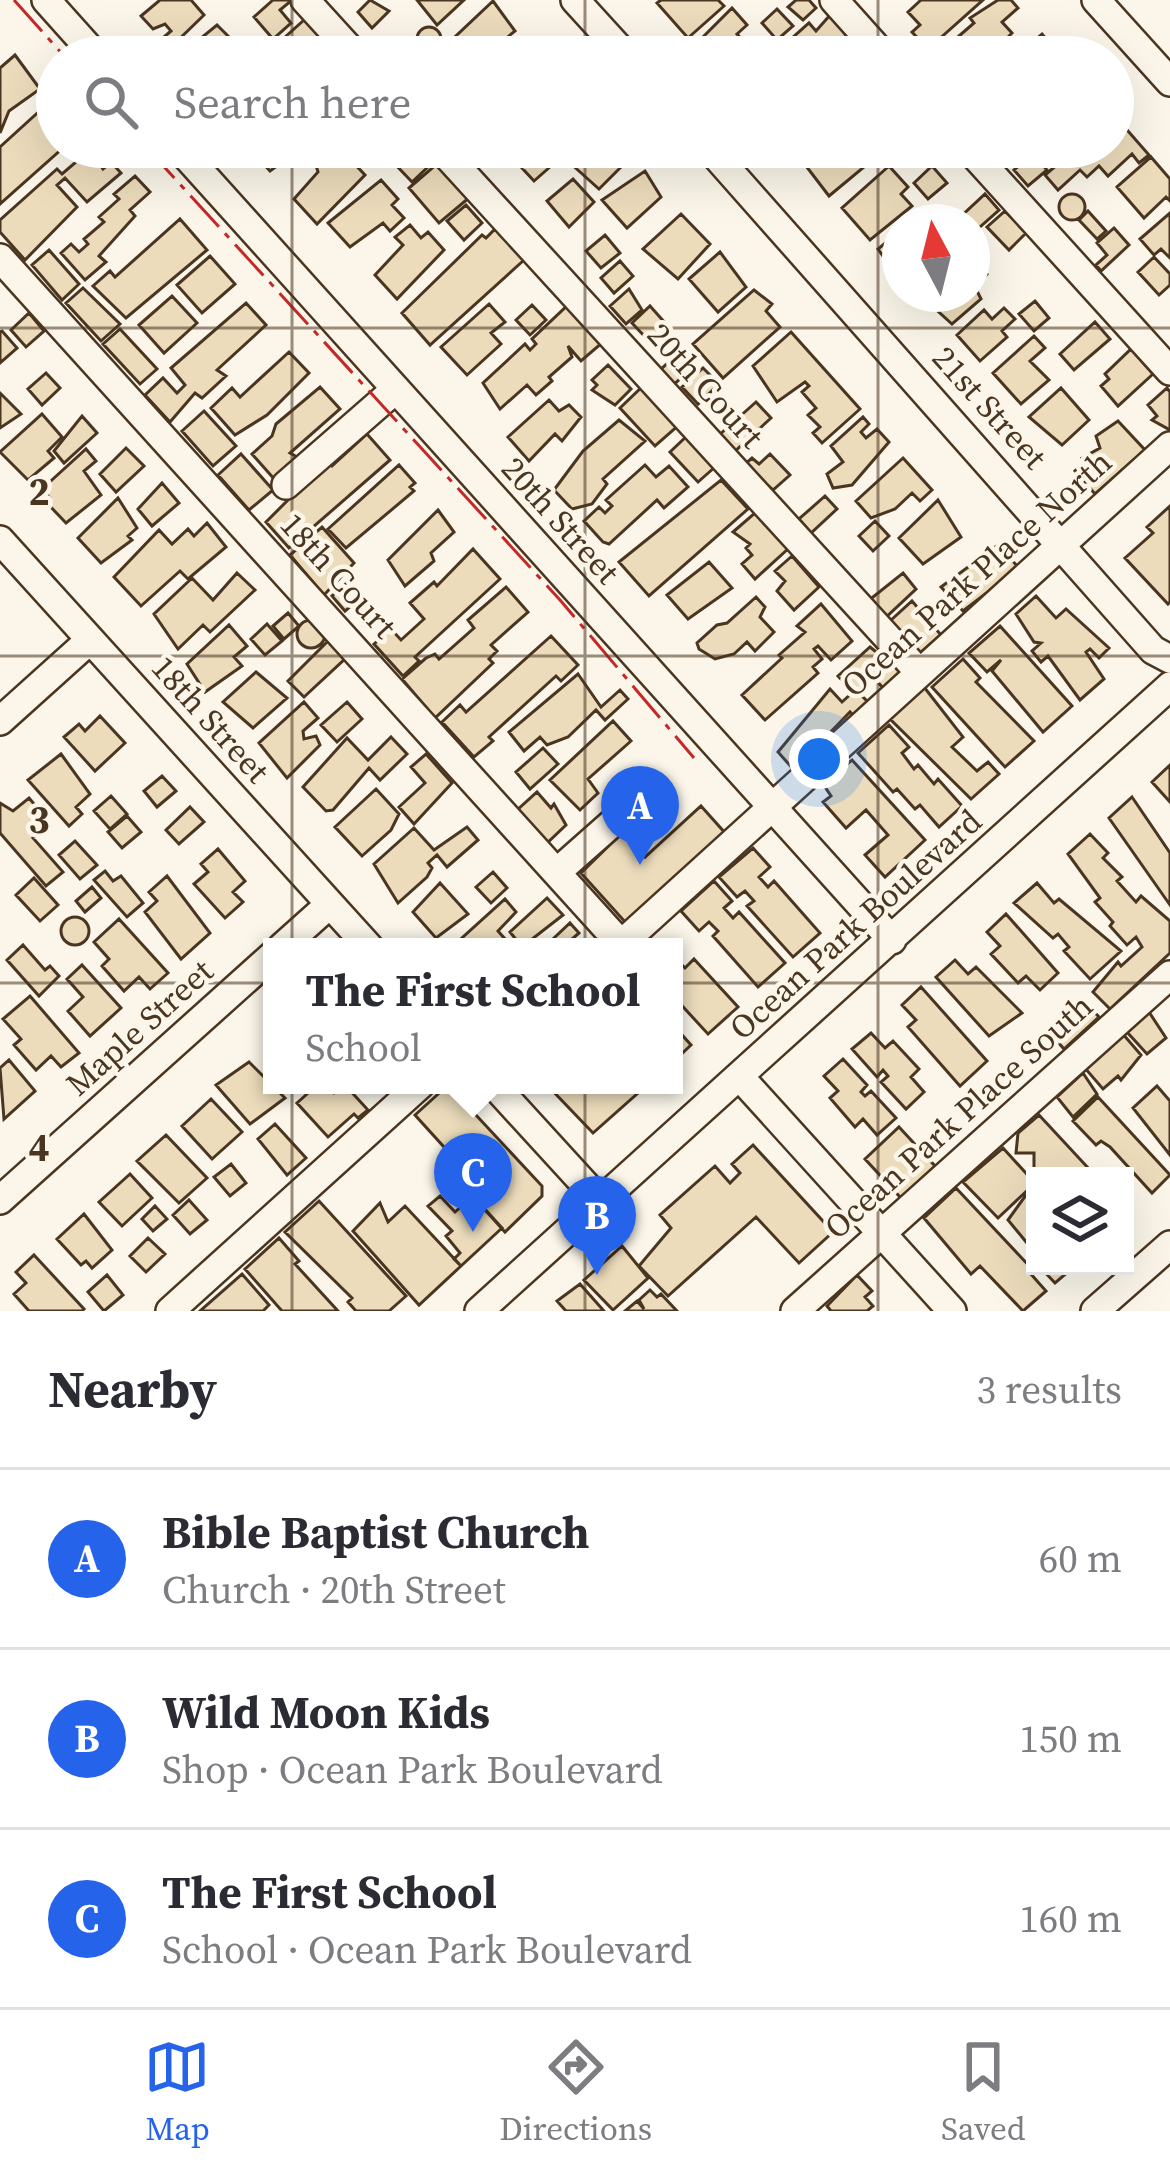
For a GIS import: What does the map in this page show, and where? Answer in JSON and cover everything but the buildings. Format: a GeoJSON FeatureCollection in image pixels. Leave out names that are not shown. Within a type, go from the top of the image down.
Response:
{"type":"FeatureCollection","features":[{"type":"Feature","properties":{"kind":"street"},"geometry":{"type":"LineString","coordinates":[[46,0],[78,36]]}},
{"type":"Feature","properties":{"kind":"street"},"geometry":{"type":"LineString","coordinates":[[305,0],[338,36]]}},
{"type":"Feature","properties":{"kind":"street"},"geometry":{"type":"LineString","coordinates":[[575,0],[608,36]]}},
{"type":"Feature","properties":{"kind":"street"},"geometry":{"type":"LineString","coordinates":[[833,0],[866,36]]}},
{"type":"Feature","properties":{"kind":"street"},"geometry":{"type":"LineString","coordinates":[[1096,0],[1128,36]]}},
{"type":"Feature","properties":{"kind":"street"},"geometry":{"type":"LineString","coordinates":[[1134,42],[1170,82]]}},
{"type":"Feature","properties":{"kind":"street","name":"20th Street"},"geometry":{"type":"LineString","coordinates":[[197,168],[892,940]]}},
{"type":"Feature","properties":{"kind":"street","name":"20th Court"},"geometry":{"type":"LineString","coordinates":[[459,168],[919,673]]}},
{"type":"Feature","properties":{"kind":"street","name":"21st Street"},"geometry":{"type":"LineString","coordinates":[[727,168],[1154,650],[1170,658]]}},
{"type":"Feature","properties":{"kind":"street"},"geometry":{"type":"LineString","coordinates":[[986,168],[1170,371]]}},
{"type":"Feature","properties":{"kind":"street","name":"18th Court"},"geometry":{"type":"LineString","coordinates":[[0,258],[612,938]]}},
{"type":"Feature","properties":{"kind":"street"},"geometry":{"type":"LineString","coordinates":[[286,485],[396,389]]}},
{"type":"Feature","properties":{"kind":"street","name":"Ocean Park Place North"},"geometry":{"type":"LineString","coordinates":[[628,938],[1170,446]]}},
{"type":"Feature","properties":{"kind":"street","name":"18th Street"},"geometry":{"type":"LineString","coordinates":[[0,540],[361,938]]}},
{"type":"Feature","properties":{"kind":"street"},"geometry":{"type":"LineString","coordinates":[[0,722],[90,640]]}},
{"type":"Feature","properties":{"kind":"street","name":"Ocean Park Boulevard"},"geometry":{"type":"LineString","coordinates":[[479,1311],[1170,686]]}},
{"type":"Feature","properties":{"kind":"street"},"geometry":{"type":"LineString","coordinates":[[557,872],[652,788]]}},
{"type":"Feature","properties":{"kind":"street"},"geometry":{"type":"LineString","coordinates":[[292,938],[330,904]]}},
{"type":"Feature","properties":{"kind":"street","name":"Maple Street"},"geometry":{"type":"LineString","coordinates":[[0,1200],[263,964]]}},
{"type":"Feature","properties":{"kind":"street","name":"Ocean Park Place South"},"geometry":{"type":"LineString","coordinates":[[795,1311],[1170,975]]}},
{"type":"Feature","properties":{"kind":"street"},"geometry":{"type":"LineString","coordinates":[[740,1076],[952,1311]]}},
{"type":"Feature","properties":{"kind":"street"},"geometry":{"type":"LineString","coordinates":[[170,1311],[410,1094]]}},
{"type":"Feature","properties":{"kind":"street"},"geometry":{"type":"LineString","coordinates":[[502,1094],[602,1202]]}},
{"type":"Feature","properties":{"kind":"street"},"geometry":{"type":"LineString","coordinates":[[1095,1311],[1170,1246]]}},
{"type":"Feature","properties":{"kind":"power"},"geometry":{"type":"LineString","coordinates":[[14,0],[46,36]]}},
{"type":"Feature","properties":{"kind":"power"},"geometry":{"type":"LineString","coordinates":[[165,168],[560,600],[694,758]]}},
{"type":"Feature","properties":{"kind":"place","name":"Bible Baptist Church"},"geometry":{"type":"Point","coordinates":[640,865]}},
{"type":"Feature","properties":{"kind":"place","name":"The First School"},"geometry":{"type":"Point","coordinates":[473,1232]}},
{"type":"Feature","properties":{"kind":"place","name":"Wild Moon Kids"},"geometry":{"type":"Point","coordinates":[597,1275]}}]}
